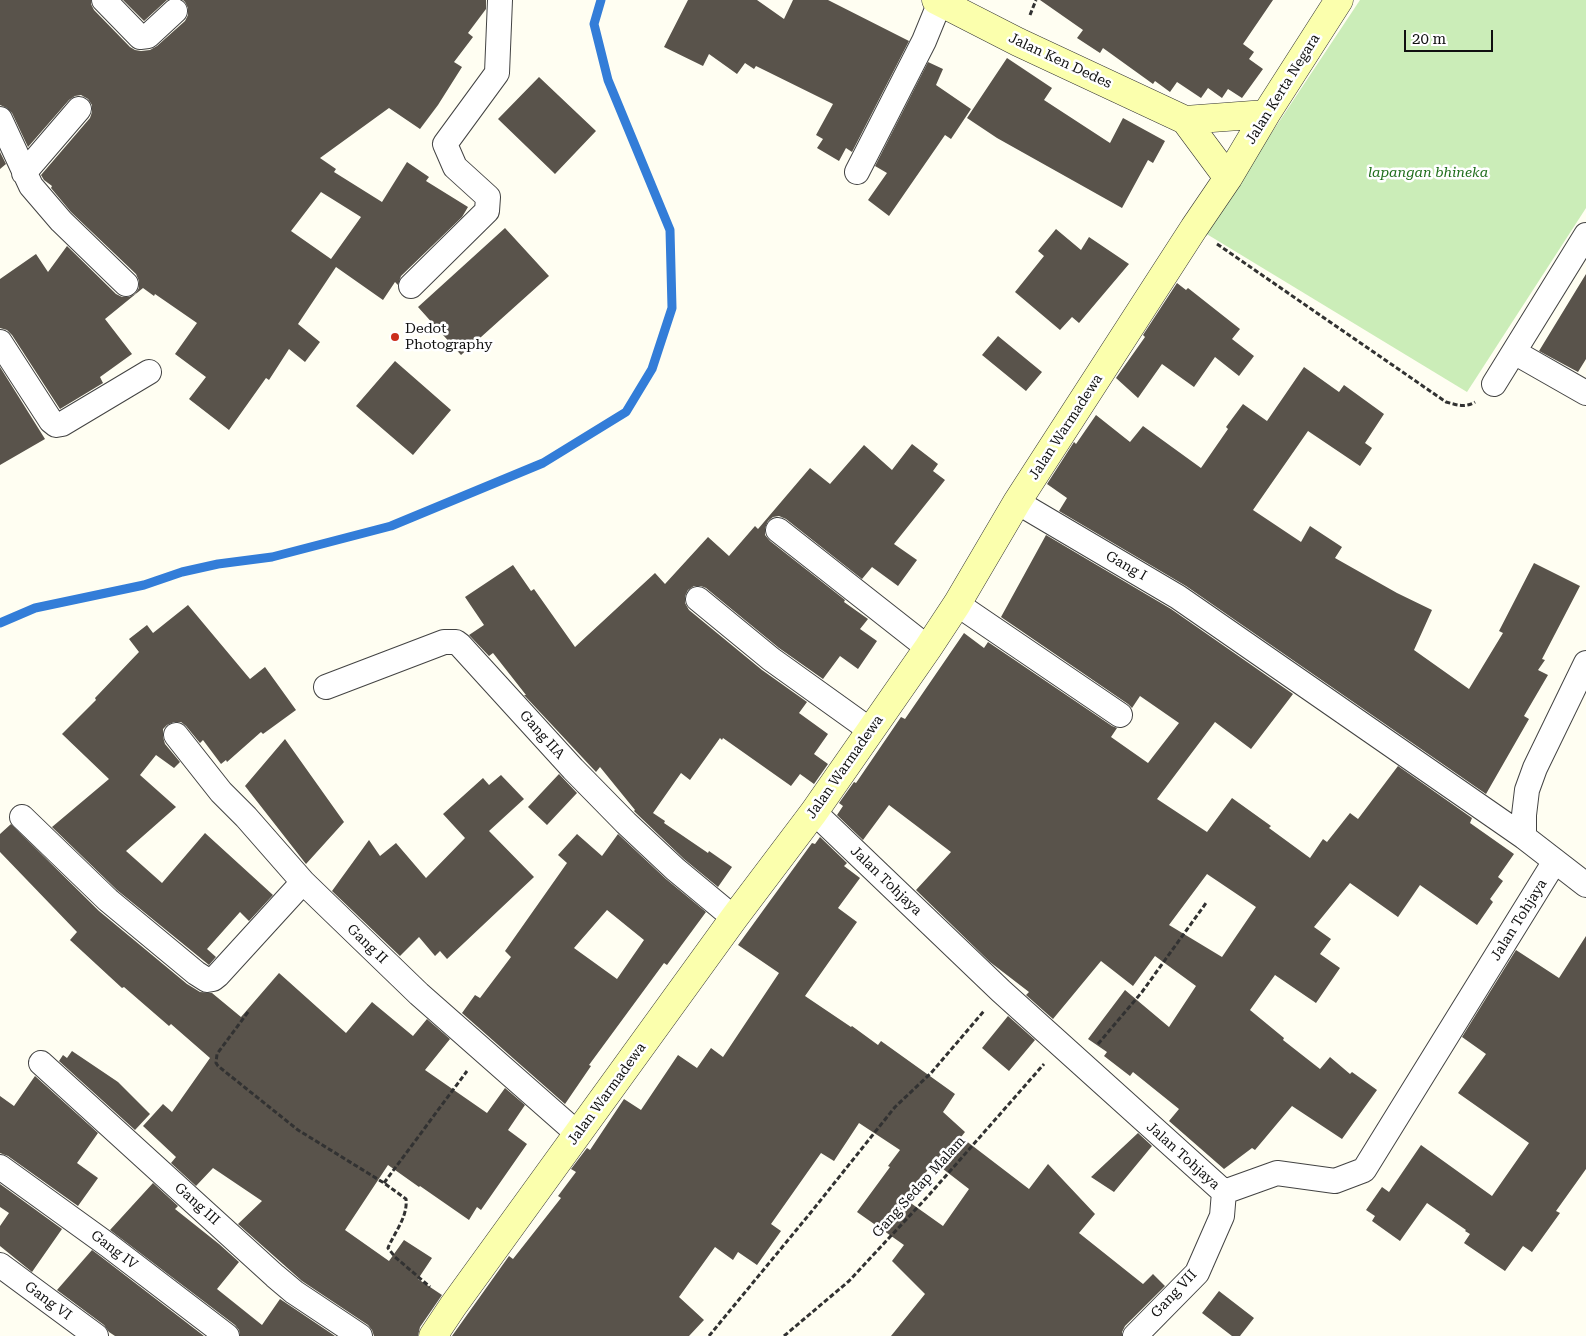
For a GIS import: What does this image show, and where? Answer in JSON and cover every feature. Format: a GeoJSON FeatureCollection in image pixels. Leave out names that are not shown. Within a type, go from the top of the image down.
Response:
{"type":"FeatureCollection","features":[{"type":"Feature","properties":{"kind":"street"},"geometry":{"type":"LineString","coordinates":[[104,0],[140,37],[148,36],[175,11]]}},
{"type":"Feature","properties":{"kind":"street"},"geometry":{"type":"LineString","coordinates":[[410,286],[487,211],[488,197],[455,167],[445,144],[497,73],[500,0]]}},
{"type":"Feature","properties":{"kind":"street","name":"Jalan Kerta Negara"},"geometry":{"type":"LineString","coordinates":[[1228,178],[1266,114],[1339,0]]}},
{"type":"Feature","properties":{"kind":"street"},"geometry":{"type":"LineString","coordinates":[[857,172],[924,41],[938,1]]}},
{"type":"Feature","properties":{"kind":"street","name":"Jalan Ken Dedes"},"geometry":{"type":"LineString","coordinates":[[938,1],[1018,42],[1185,120],[1228,178]]}},
{"type":"Feature","properties":{"kind":"street"},"geometry":{"type":"LineString","coordinates":[[24,173],[78,109]]}},
{"type":"Feature","properties":{"kind":"street","name":"Jalan Ken Dedes"},"geometry":{"type":"LineString","coordinates":[[1185,120],[1266,114]]}},
{"type":"Feature","properties":{"kind":"street"},"geometry":{"type":"LineString","coordinates":[[0,119],[31,186],[61,221],[126,284]]}},
{"type":"Feature","properties":{"kind":"street","name":"Jalan Warmadewa"},"geometry":{"type":"LineString","coordinates":[[433,1336],[734,918],[814,812],[928,648],[1018,502],[1228,178]]}},
{"type":"Feature","properties":{"kind":"street"},"geometry":{"type":"LineString","coordinates":[[1494,384],[1586,235]]}},
{"type":"Feature","properties":{"kind":"street"},"geometry":{"type":"LineString","coordinates":[[0,342],[51,421],[56,425],[62,424],[148,372]]}},
{"type":"Feature","properties":{"kind":"street"},"geometry":{"type":"LineString","coordinates":[[1514,352],[1586,393]]}},
{"type":"Feature","properties":{"kind":"street","name":"Gang I"},"geometry":{"type":"LineString","coordinates":[[1018,502],[1178,597],[1524,837],[1586,885]]}},
{"type":"Feature","properties":{"kind":"street"},"geometry":{"type":"LineString","coordinates":[[778,530],[928,648]]}},
{"type":"Feature","properties":{"kind":"street"},"geometry":{"type":"LineString","coordinates":[[698,599],[771,659],[870,730]]}},
{"type":"Feature","properties":{"kind":"street"},"geometry":{"type":"LineString","coordinates":[[956,604],[1120,714]]}},
{"type":"Feature","properties":{"kind":"street","name":"Gang IIA"},"geometry":{"type":"LineString","coordinates":[[326,687],[444,642],[456,642],[573,769],[626,823],[675,869],[734,918]]}},
{"type":"Feature","properties":{"kind":"street"},"geometry":{"type":"LineString","coordinates":[[1524,837],[1527,790],[1535,768],[1586,663]]}},
{"type":"Feature","properties":{"kind":"street","name":"Gang II"},"geometry":{"type":"LineString","coordinates":[[176,734],[221,792],[304,882],[420,994],[482,1051],[578,1134]]}},
{"type":"Feature","properties":{"kind":"street","name":"Jalan Tohjaya"},"geometry":{"type":"LineString","coordinates":[[814,812],[1001,992],[1224,1192],[1277,1173],[1335,1181],[1364,1170],[1556,861]]}},
{"type":"Feature","properties":{"kind":"street"},"geometry":{"type":"LineString","coordinates":[[22,817],[108,900],[207,980],[213,979],[218,975],[304,882]]}},
{"type":"Feature","properties":{"kind":"street","name":"Gang III"},"geometry":{"type":"LineString","coordinates":[[41,1063],[275,1276],[294,1292],[360,1336]]}},
{"type":"Feature","properties":{"kind":"street","name":"Gang IV"},"geometry":{"type":"LineString","coordinates":[[0,1167],[108,1245],[227,1336]]}},
{"type":"Feature","properties":{"kind":"street","name":"Gang VII"},"geometry":{"type":"LineString","coordinates":[[1135,1336],[1196,1273],[1222,1216],[1224,1192]]}},
{"type":"Feature","properties":{"kind":"street","name":"Gang VI"},"geometry":{"type":"LineString","coordinates":[[0,1266],[96,1336]]}},
{"type":"Feature","properties":{"kind":"path"},"geometry":{"type":"LineString","coordinates":[[1194,228],[1446,402],[1469,406],[1482,397],[1494,384]]}},
{"type":"Feature","properties":{"kind":"path"},"geometry":{"type":"LineString","coordinates":[[1081,1063],[1142,992],[1206,903]]}},
{"type":"Feature","properties":{"kind":"path"},"geometry":{"type":"LineString","coordinates":[[709,1336],[806,1219],[895,1107],[931,1073],[1001,992]]}},
{"type":"Feature","properties":{"kind":"path"},"geometry":{"type":"LineString","coordinates":[[248,1012],[217,1054],[216,1063],[218,1066],[298,1130],[384,1183],[406,1199],[407,1206],[403,1219],[388,1248],[395,1258],[453,1306]]}},
{"type":"Feature","properties":{"kind":"path","name":"Gang Sedap Malam"},"geometry":{"type":"LineString","coordinates":[[784,1336],[849,1281],[929,1195],[1061,1045]]}},
{"type":"Feature","properties":{"kind":"path"},"geometry":{"type":"LineString","coordinates":[[384,1183],[482,1051]]}},
{"type":"Feature","properties":{"kind":"green space","name":"lapangan bhineka"},"geometry":{"type":"Polygon","coordinates":[[[1360,0],[1586,0],[1586,208],[1467,392],[1205,233],[1360,0]]]}},
{"type":"Feature","properties":{"kind":"building"},"geometry":{"type":"Polygon","coordinates":[[[0,0],[91,0],[94,10],[130,47],[141,51],[150,50],[157,46],[185,21],[188,15],[188,8],[183,0],[486,0],[486,9],[468,33],[473,37],[454,62],[462,67],[420,129],[389,108],[320,158],[336,169],[334,172],[382,202],[407,162],[429,177],[426,181],[468,207],[462,217],[401,276],[398,285],[395,282],[383,300],[336,267],[298,324],[320,342],[305,362],[289,349],[269,380],[266,378],[229,430],[189,399],[206,377],[175,354],[197,323],[143,288],[105,319],[132,354],[100,377],[103,383],[60,409],[12,335],[7,330],[0,328],[0,279],[36,254],[48,272],[67,246],[116,294],[122,297],[129,297],[135,294],[139,288],[139,281],[136,274],[71,212],[51,188],[52,186],[41,175],[90,118],[92,105],[88,99],[81,95],[69,100],[28,147],[12,113],[0,105],[0,0]],[[321,192],[291,231],[331,259],[361,217],[321,192]]]}},
{"type":"Feature","properties":{"kind":"building"},"geometry":{"type":"Polygon","coordinates":[[[123,0],[167,0],[144,21],[123,0]]]}},
{"type":"Feature","properties":{"kind":"building"},"geometry":{"type":"Polygon","coordinates":[[[688,0],[757,0],[784,19],[793,0],[828,0],[909,41],[852,152],[846,148],[839,161],[817,148],[823,139],[816,135],[833,104],[756,66],[754,69],[745,63],[737,74],[709,54],[703,66],[664,47],[688,0]]]}},
{"type":"Feature","properties":{"kind":"building"},"geometry":{"type":"Polygon","coordinates":[[[1040,0],[1273,0],[1243,44],[1254,52],[1249,59],[1263,69],[1242,98],[1228,89],[1222,98],[1208,88],[1201,98],[1177,82],[1170,92],[1155,81],[1153,84],[1103,48],[1100,53],[1077,38],[1083,30],[1040,0]]]}},
{"type":"Feature","properties":{"kind":"building"},"geometry":{"type":"Polygon","coordinates":[[[1007,58],[1052,88],[1044,100],[1110,143],[1123,118],[1165,141],[1153,163],[1148,160],[1122,208],[997,138],[967,118],[1007,58]]]}},
{"type":"Feature","properties":{"kind":"building"},"geometry":{"type":"Polygon","coordinates":[[[928,62],[943,69],[936,85],[971,109],[951,139],[945,135],[889,216],[868,200],[887,173],[875,166],[928,62]]]}},
{"type":"Feature","properties":{"kind":"building"},"geometry":{"type":"Polygon","coordinates":[[[539,77],[596,131],[555,174],[498,119],[539,77]]]}},
{"type":"Feature","properties":{"kind":"building"},"geometry":{"type":"Polygon","coordinates":[[[0,152],[6,164],[0,169],[0,152]]]}},
{"type":"Feature","properties":{"kind":"building"},"geometry":{"type":"Polygon","coordinates":[[[505,228],[549,276],[461,355],[418,307],[505,228]]]}},
{"type":"Feature","properties":{"kind":"building"},"geometry":{"type":"Polygon","coordinates":[[[1056,229],[1081,250],[1089,237],[1129,264],[1079,323],[1072,317],[1060,330],[1015,292],[1044,256],[1038,251],[1056,229]]]}},
{"type":"Feature","properties":{"kind":"building"},"geometry":{"type":"Polygon","coordinates":[[[1586,274],[1586,359],[1578,372],[1539,351],[1586,274]]]}},
{"type":"Feature","properties":{"kind":"building"},"geometry":{"type":"Polygon","coordinates":[[[1177,283],[1186,290],[1188,288],[1240,329],[1232,339],[1254,356],[1239,376],[1215,357],[1194,387],[1162,364],[1138,398],[1116,378],[1145,337],[1143,335],[1177,283]]]}},
{"type":"Feature","properties":{"kind":"building"},"geometry":{"type":"Polygon","coordinates":[[[998,336],[1042,372],[1026,391],[982,355],[998,336]]]}},
{"type":"Feature","properties":{"kind":"building"},"geometry":{"type":"Polygon","coordinates":[[[395,361],[451,410],[413,455],[356,406],[395,361]]]}},
{"type":"Feature","properties":{"kind":"building"},"geometry":{"type":"Polygon","coordinates":[[[0,367],[45,439],[0,465],[0,367]]]}},
{"type":"Feature","properties":{"kind":"building"},"geometry":{"type":"Polygon","coordinates":[[[1304,367],[1339,392],[1344,385],[1384,414],[1365,443],[1372,448],[1360,466],[1308,431],[1253,510],[1301,542],[1310,526],[1342,547],[1335,558],[1397,593],[1432,610],[1414,650],[1469,689],[1503,633],[1499,631],[1534,563],[1580,586],[1542,659],[1545,660],[1538,670],[1548,675],[1524,716],[1529,719],[1486,794],[1186,586],[1059,511],[1067,498],[1047,484],[1074,442],[1076,444],[1096,415],[1130,442],[1143,426],[1201,468],[1228,429],[1226,427],[1243,404],[1267,421],[1304,367]]]}},
{"type":"Feature","properties":{"kind":"building"},"geometry":{"type":"Polygon","coordinates":[[[912,444],[938,464],[933,471],[945,480],[894,544],[917,560],[898,586],[872,567],[862,579],[786,519],[779,516],[773,517],[768,521],[765,528],[765,535],[770,541],[845,600],[844,602],[868,619],[860,629],[877,641],[858,669],[840,656],[823,679],[779,648],[706,588],[694,586],[688,590],[685,596],[685,603],[689,610],[762,670],[807,702],[799,713],[828,734],[814,754],[828,764],[814,784],[800,774],[791,786],[723,738],[722,740],[720,738],[690,780],[681,773],[653,813],[665,821],[664,823],[732,867],[718,887],[684,859],[634,811],[600,767],[596,772],[524,695],[526,695],[493,653],[489,656],[469,635],[484,625],[465,597],[513,565],[531,591],[534,589],[575,647],[655,573],[665,584],[708,537],[729,556],[755,526],[758,529],[810,468],[830,484],[864,445],[892,470],[912,444]]]}},
{"type":"Feature","properties":{"kind":"building"},"geometry":{"type":"Polygon","coordinates":[[[1046,535],[1171,609],[1293,694],[1251,749],[1215,722],[1157,799],[1207,832],[1232,798],[1271,826],[1269,828],[1310,858],[1323,839],[1327,842],[1350,813],[1358,819],[1398,766],[1472,818],[1470,823],[1514,854],[1498,877],[1503,881],[1490,899],[1493,902],[1477,925],[1420,885],[1398,917],[1350,883],[1314,927],[1331,939],[1320,954],[1340,968],[1316,1003],[1275,975],[1250,1010],[1284,1038],[1283,1040],[1320,1069],[1330,1057],[1350,1074],[1352,1072],[1377,1090],[1342,1139],[1292,1106],[1255,1150],[1252,1148],[1224,1169],[1169,1121],[1179,1109],[1133,1072],[1130,1076],[1104,1056],[1107,1052],[1088,1039],[1125,990],[1169,1027],[1196,986],[1155,956],[1133,986],[1101,961],[1053,1019],[1026,995],[1029,992],[990,962],[916,890],[951,852],[889,805],[863,840],[837,815],[843,806],[839,803],[854,782],[856,783],[901,717],[905,719],[964,633],[984,648],[988,642],[1117,728],[1111,737],[1148,763],[1179,723],[1140,696],[1132,708],[1001,617],[1046,535]],[[1207,874],[1169,925],[1222,957],[1256,907],[1207,874]]]}},
{"type":"Feature","properties":{"kind":"building"},"geometry":{"type":"Polygon","coordinates":[[[188,605],[250,679],[265,667],[296,710],[263,734],[261,732],[227,762],[226,760],[221,764],[203,740],[200,743],[186,726],[181,722],[174,722],[163,729],[163,737],[165,744],[180,762],[174,768],[156,755],[140,775],[176,807],[126,851],[162,883],[205,833],[273,895],[249,921],[240,912],[207,949],[216,957],[209,965],[117,890],[52,827],[109,779],[62,734],[96,700],[95,698],[139,652],[129,639],[147,625],[153,633],[188,605]]]}},
{"type":"Feature","properties":{"kind":"building"},"geometry":{"type":"Polygon","coordinates":[[[285,739],[344,822],[306,864],[245,786],[285,739]]]}},
{"type":"Feature","properties":{"kind":"building"},"geometry":{"type":"Polygon","coordinates":[[[559,774],[577,793],[547,825],[528,807],[559,774]]]}},
{"type":"Feature","properties":{"kind":"building"},"geometry":{"type":"Polygon","coordinates":[[[501,775],[524,799],[489,831],[534,877],[447,959],[440,951],[435,956],[419,937],[400,956],[332,891],[369,840],[380,856],[396,843],[426,878],[465,838],[443,814],[483,778],[489,785],[501,775]]]}},
{"type":"Feature","properties":{"kind":"building"},"geometry":{"type":"Polygon","coordinates":[[[11,824],[99,911],[187,984],[200,992],[212,993],[241,1017],[279,973],[346,1033],[372,1002],[413,1036],[427,1019],[450,1039],[425,1070],[487,1113],[505,1088],[525,1105],[508,1130],[527,1144],[481,1210],[477,1207],[469,1220],[388,1165],[345,1230],[389,1261],[404,1240],[432,1258],[418,1279],[442,1295],[420,1327],[418,1336],[374,1336],[368,1325],[302,1281],[238,1224],[262,1201],[213,1168],[196,1186],[171,1163],[176,1157],[143,1126],[163,1104],[172,1112],[210,1058],[171,1024],[169,1026],[124,987],[122,988],[70,940],[77,932],[0,852],[0,834],[11,824]]]}},
{"type":"Feature","properties":{"kind":"building"},"geometry":{"type":"Polygon","coordinates":[[[577,834],[602,856],[618,834],[666,879],[706,912],[667,965],[664,963],[589,1065],[591,1066],[565,1104],[462,1013],[475,995],[480,998],[511,957],[505,951],[567,863],[558,855],[577,834]],[[607,910],[574,948],[617,979],[644,940],[607,910]]]}},
{"type":"Feature","properties":{"kind":"building"},"geometry":{"type":"Polygon","coordinates":[[[820,837],[847,863],[844,866],[860,878],[838,908],[857,922],[805,996],[878,1045],[881,1041],[955,1094],[943,1112],[965,1132],[961,1137],[1029,1189],[1048,1164],[1095,1214],[1079,1233],[1143,1284],[1153,1274],[1165,1286],[1125,1326],[1122,1336],[891,1336],[925,1294],[892,1261],[904,1245],[857,1212],[900,1150],[859,1123],[834,1161],[821,1153],[771,1224],[781,1231],[757,1265],[738,1252],[733,1260],[715,1247],[679,1297],[704,1320],[689,1336],[452,1336],[509,1256],[513,1259],[561,1198],[558,1196],[576,1172],[571,1169],[587,1148],[590,1150],[624,1099],[641,1110],[678,1055],[697,1068],[711,1048],[723,1057],[779,973],[738,945],[812,843],[815,844],[820,837]],[[934,1162],[905,1199],[943,1226],[969,1189],[934,1162]]]}},
{"type":"Feature","properties":{"kind":"building"},"geometry":{"type":"Polygon","coordinates":[[[1586,936],[1586,1169],[1556,1211],[1560,1213],[1532,1252],[1523,1246],[1505,1271],[1464,1243],[1470,1234],[1427,1203],[1400,1241],[1372,1221],[1375,1216],[1366,1210],[1382,1187],[1389,1192],[1421,1145],[1492,1196],[1529,1143],[1458,1093],[1486,1054],[1462,1037],[1516,950],[1559,978],[1586,936]]]}},
{"type":"Feature","properties":{"kind":"building"},"geometry":{"type":"Polygon","coordinates":[[[1008,1016],[1035,1040],[1009,1071],[982,1048],[1008,1016]]]}},
{"type":"Feature","properties":{"kind":"building"},"geometry":{"type":"Polygon","coordinates":[[[72,1051],[118,1082],[150,1114],[135,1130],[59,1061],[63,1055],[67,1058],[72,1051]]]}},
{"type":"Feature","properties":{"kind":"building"},"geometry":{"type":"Polygon","coordinates":[[[35,1076],[98,1133],[77,1163],[98,1178],[78,1206],[8,1156],[0,1153],[0,1096],[14,1106],[35,1076]]]}},
{"type":"Feature","properties":{"kind":"building"},"geometry":{"type":"Polygon","coordinates":[[[1138,1133],[1152,1146],[1114,1192],[1091,1177],[1138,1133]]]}},
{"type":"Feature","properties":{"kind":"building"},"geometry":{"type":"Polygon","coordinates":[[[153,1183],[178,1206],[175,1209],[239,1262],[217,1289],[262,1325],[280,1299],[335,1336],[240,1336],[239,1330],[235,1325],[110,1230],[153,1183]]]}},
{"type":"Feature","properties":{"kind":"building"},"geometry":{"type":"Polygon","coordinates":[[[0,1184],[62,1229],[32,1272],[0,1246],[0,1226],[9,1213],[0,1207],[0,1184]]]}},
{"type":"Feature","properties":{"kind":"building"},"geometry":{"type":"Polygon","coordinates":[[[92,1250],[204,1336],[115,1336],[109,1332],[104,1325],[57,1290],[92,1250]]]}},
{"type":"Feature","properties":{"kind":"building"},"geometry":{"type":"Polygon","coordinates":[[[1219,1291],[1254,1318],[1240,1336],[1232,1336],[1202,1313],[1219,1291]]]}},
{"type":"Feature","properties":{"kind":"waterway"},"geometry":{"type":"LineString","coordinates":[[0,623],[35,608],[144,585],[182,572],[218,564],[272,557],[391,526],[543,463],[626,412],[652,369],[672,308],[670,230],[608,80],[594,24],[601,0]]}},
{"type":"Feature","properties":{"kind":"place","name":"Dedot Photography"},"geometry":{"type":"Point","coordinates":[395,337]}}]}
